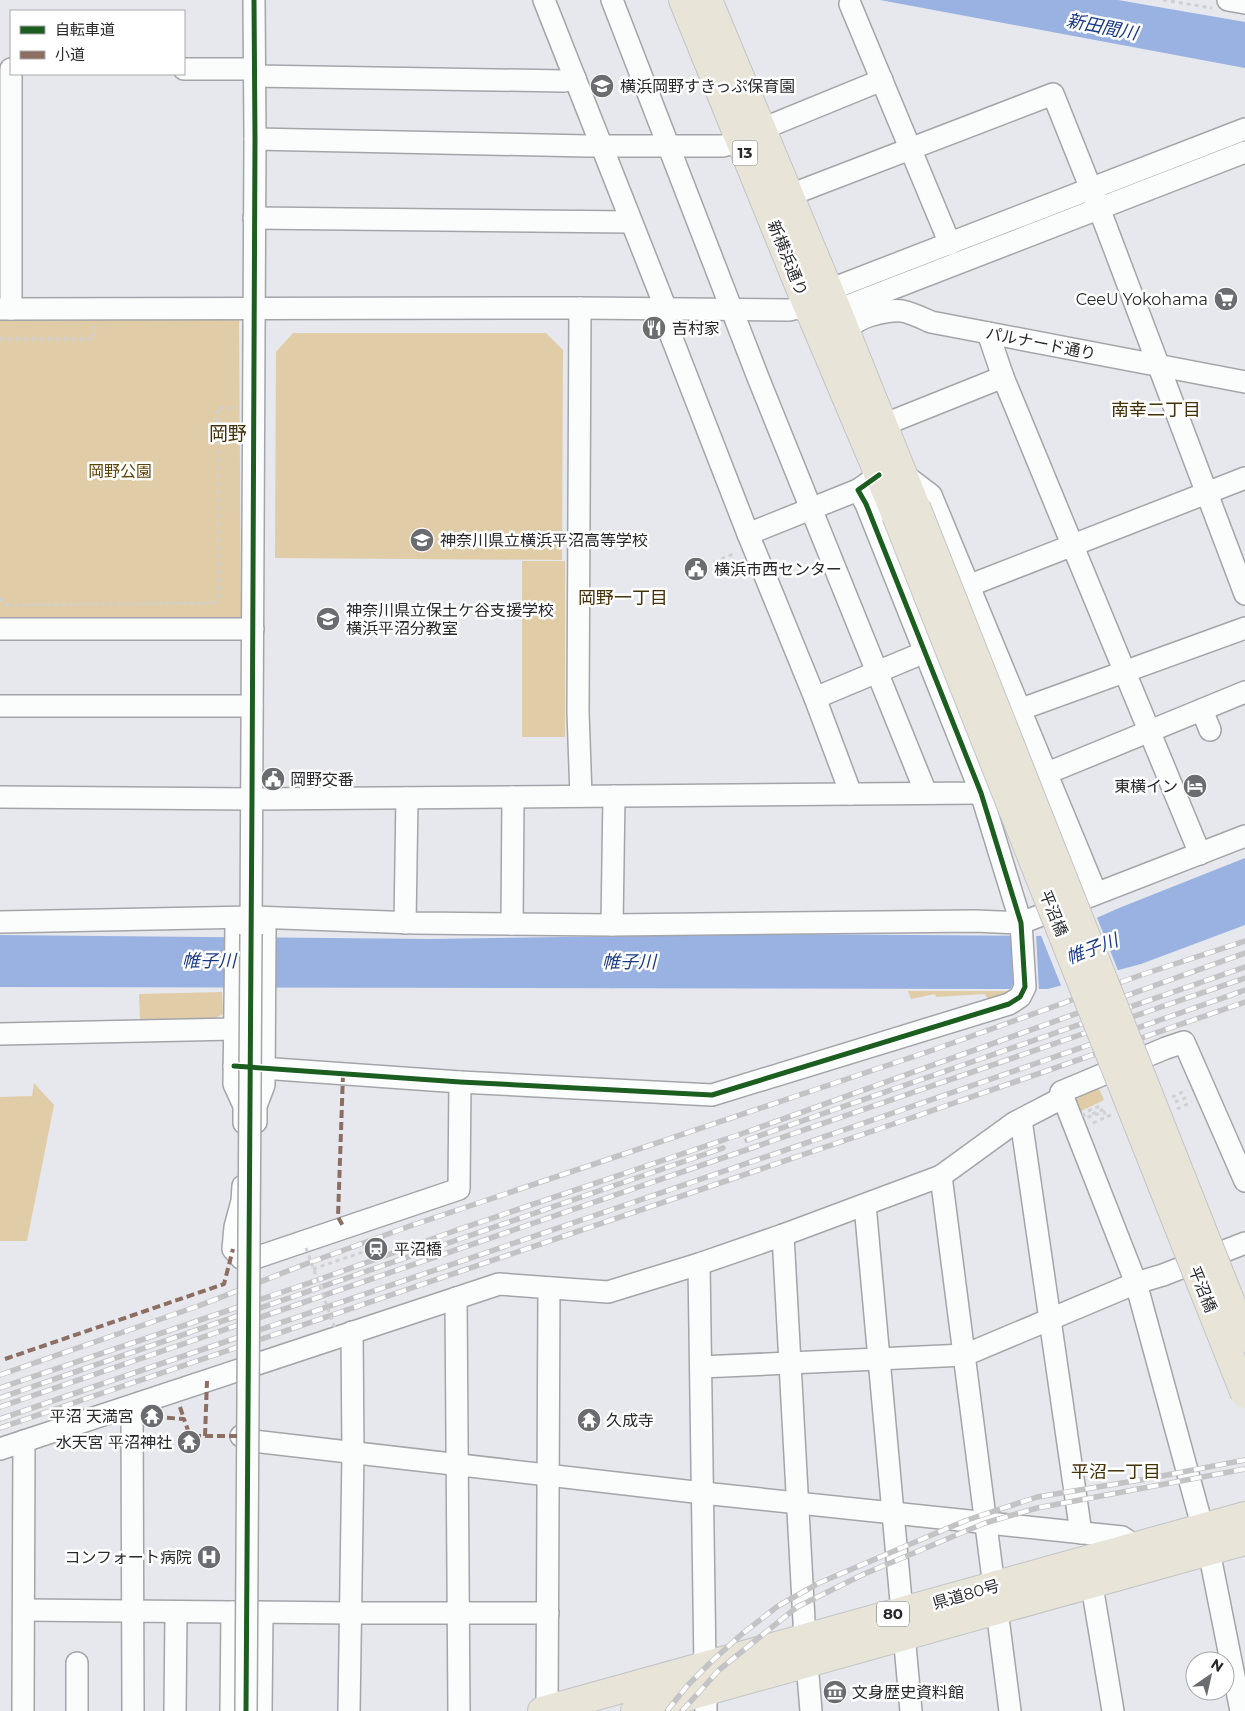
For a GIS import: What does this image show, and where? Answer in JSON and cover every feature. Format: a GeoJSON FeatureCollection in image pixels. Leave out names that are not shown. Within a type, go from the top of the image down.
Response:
{"type":"FeatureCollection","features":[{"type":"Feature","properties":{"kind":"main road","name":"新横浜通り"},"geometry":{"type":"LineString","coordinates":[[683,0],[751,135],[883,426],[880,480]]}},
{"type":"Feature","properties":{"kind":"main road","name":"新横浜通り"},"geometry":{"type":"LineString","coordinates":[[708,0],[751,135],[790,195],[830,310],[880,480],[906,511]]}},
{"type":"Feature","properties":{"kind":"main road","name":"平沼橋"},"geometry":{"type":"LineString","coordinates":[[906,511],[1245,1338]]}},
{"type":"Feature","properties":{"kind":"main road","name":"平沼橋"},"geometry":{"type":"LineString","coordinates":[[906,511],[1245,1394]]}},
{"type":"Feature","properties":{"kind":"main road","name":"県道80号"},"geometry":{"type":"LineString","coordinates":[[635,1711],[706,1690],[806,1651],[996,1598],[1082,1570],[1205,1539],[1245,1516]]}},
{"type":"Feature","properties":{"kind":"main road","name":"県道80号"},"geometry":{"type":"LineString","coordinates":[[1082,1570],[1136,1546],[1205,1539],[1245,1541]]}},
{"type":"Feature","properties":{"kind":"main road","name":"県道80号"},"geometry":{"type":"LineString","coordinates":[[544,1710],[706,1690]]}},
{"type":"Feature","properties":{"kind":"street"},"geometry":{"type":"LineString","coordinates":[[246,1711],[253,629],[254,0]]}},
{"type":"Feature","properties":{"kind":"street"},"geometry":{"type":"LineString","coordinates":[[544,0],[666,309],[666,323],[743,543],[815,698],[852,794]]}},
{"type":"Feature","properties":{"kind":"street"},"geometry":{"type":"LineString","coordinates":[[612,0],[811,509],[926,793]]}},
{"type":"Feature","properties":{"kind":"street"},"geometry":{"type":"LineString","coordinates":[[1223,4],[1245,3]]}},
{"type":"Feature","properties":{"kind":"street"},"geometry":{"type":"LineString","coordinates":[[850,4],[950,244]]}},
{"type":"Feature","properties":{"kind":"street"},"geometry":{"type":"LineString","coordinates":[[185,69],[564,81],[576,78]]}},
{"type":"Feature","properties":{"kind":"street"},"geometry":{"type":"LineString","coordinates":[[11,75],[6,309],[580,308],[830,310],[1245,152]]}},
{"type":"Feature","properties":{"kind":"street"},"geometry":{"type":"LineString","coordinates":[[255,138],[601,146],[723,146],[882,80]]}},
{"type":"Feature","properties":{"kind":"street"},"geometry":{"type":"LineString","coordinates":[[790,195],[1053,94],[1245,594]]}},
{"type":"Feature","properties":{"kind":"street"},"geometry":{"type":"LineString","coordinates":[[830,310],[950,244],[1245,129]]}},
{"type":"Feature","properties":{"kind":"street"},"geometry":{"type":"LineString","coordinates":[[254,218],[631,222]]}},
{"type":"Feature","properties":{"kind":"street"},"geometry":{"type":"LineString","coordinates":[[580,308],[578,712],[581,796]]}},
{"type":"Feature","properties":{"kind":"street","name":"パルナード通り"},"geometry":{"type":"LineString","coordinates":[[830,310],[847,329],[853,323],[882,312],[895,310],[932,322],[1245,382]]}},
{"type":"Feature","properties":{"kind":"street"},"geometry":{"type":"LineString","coordinates":[[988,333],[1003,377],[1200,854]]}},
{"type":"Feature","properties":{"kind":"street"},"geometry":{"type":"LineString","coordinates":[[883,426],[1003,377]]}},
{"type":"Feature","properties":{"kind":"street"},"geometry":{"type":"LineString","coordinates":[[968,586],[1245,478]]}},
{"type":"Feature","properties":{"kind":"street"},"geometry":{"type":"LineString","coordinates":[[743,543],[811,509],[880,480],[931,496],[1096,893]]}},
{"type":"Feature","properties":{"kind":"street"},"geometry":{"type":"LineString","coordinates":[[234,1066],[460,1082],[712,1096],[1009,1004],[1020,997],[1025,987],[1021,923],[981,793],[866,504],[880,480]]}},
{"type":"Feature","properties":{"kind":"street"},"geometry":{"type":"LineString","coordinates":[[1019,710],[1245,628]]}},
{"type":"Feature","properties":{"kind":"street"},"geometry":{"type":"LineString","coordinates":[[0,629],[253,629]]}},
{"type":"Feature","properties":{"kind":"street"},"geometry":{"type":"LineString","coordinates":[[815,698],[925,652]]}},
{"type":"Feature","properties":{"kind":"street"},"geometry":{"type":"LineString","coordinates":[[0,797],[252,799],[981,793],[1045,774],[1245,692]]}},
{"type":"Feature","properties":{"kind":"street"},"geometry":{"type":"LineString","coordinates":[[0,706],[252,706]]}},
{"type":"Feature","properties":{"kind":"street"},"geometry":{"type":"LineString","coordinates":[[1202,710],[1210,730]]}},
{"type":"Feature","properties":{"kind":"street"},"geometry":{"type":"LineString","coordinates":[[612,925],[614,796]]}},
{"type":"Feature","properties":{"kind":"street"},"geometry":{"type":"LineString","coordinates":[[512,924],[513,797]]}},
{"type":"Feature","properties":{"kind":"street"},"geometry":{"type":"LineString","coordinates":[[404,923],[407,798]]}},
{"type":"Feature","properties":{"kind":"street"},"geometry":{"type":"LineString","coordinates":[[0,922],[251,927],[404,923],[612,925],[974,921],[1021,923],[1245,836]]}},
{"type":"Feature","properties":{"kind":"street"},"geometry":{"type":"LineString","coordinates":[[251,927],[234,994],[234,1084],[244,1106],[242,1201],[235,1227],[233,1249],[241,1258],[255,1258],[459,1188],[460,1082]]}},
{"type":"Feature","properties":{"kind":"street"},"geometry":{"type":"LineString","coordinates":[[251,927],[264,995],[264,1088],[256,1106],[255,1258]]}},
{"type":"Feature","properties":{"kind":"street"},"geometry":{"type":"LineString","coordinates":[[0,1034],[234,1029]]}},
{"type":"Feature","properties":{"kind":"street"},"geometry":{"type":"LineString","coordinates":[[1241,1711],[1205,1539],[1136,1283],[1060,1092],[1184,1042],[1245,1181]]}},
{"type":"Feature","properties":{"kind":"street"},"geometry":{"type":"LineString","coordinates":[[0,1449],[248,1367],[344,1330],[499,1284],[608,1292],[699,1264],[941,1176],[1020,1120],[1062,1098]]}},
{"type":"Feature","properties":{"kind":"street"},"geometry":{"type":"LineString","coordinates":[[1020,1120],[1050,1320],[1072,1532],[1112,1711]]}},
{"type":"Feature","properties":{"kind":"street"},"geometry":{"type":"LineString","coordinates":[[941,1176],[1010,1711]]}},
{"type":"Feature","properties":{"kind":"street"},"geometry":{"type":"LineString","coordinates":[[865,1205],[911,1711]]}},
{"type":"Feature","properties":{"kind":"street"},"geometry":{"type":"LineString","coordinates":[[783,1235],[797,1503],[811,1711]]}},
{"type":"Feature","properties":{"kind":"street"},"geometry":{"type":"LineString","coordinates":[[701,1367],[964,1355],[1136,1283],[1163,1275],[1245,1243]]}},
{"type":"Feature","properties":{"kind":"street"},"geometry":{"type":"LineString","coordinates":[[699,1264],[706,1690]]}},
{"type":"Feature","properties":{"kind":"street"},"geometry":{"type":"LineString","coordinates":[[544,1710],[548,1613],[549,1288]]}},
{"type":"Feature","properties":{"kind":"street"},"geometry":{"type":"LineString","coordinates":[[456,1298],[459,1711]]}},
{"type":"Feature","properties":{"kind":"street"},"geometry":{"type":"LineString","coordinates":[[344,1330],[353,1453],[349,1711]]}},
{"type":"Feature","properties":{"kind":"street"},"geometry":{"type":"LineString","coordinates":[[231,1711],[246,1612],[248,1367]]}},
{"type":"Feature","properties":{"kind":"street"},"geometry":{"type":"LineString","coordinates":[[132,1406],[133,1711]]}},
{"type":"Feature","properties":{"kind":"street"},"geometry":{"type":"LineString","coordinates":[[247,1438],[456,1465],[1122,1538],[1136,1546]]}},
{"type":"Feature","properties":{"kind":"street"},"geometry":{"type":"LineString","coordinates":[[23,1711],[24,1441]]}},
{"type":"Feature","properties":{"kind":"street"},"geometry":{"type":"LineString","coordinates":[[24,1610],[350,1614],[548,1613]]}},
{"type":"Feature","properties":{"kind":"street"},"geometry":{"type":"LineString","coordinates":[[175,1711],[176,1612]]}},
{"type":"Feature","properties":{"kind":"street"},"geometry":{"type":"LineString","coordinates":[[246,1612],[261,1711]]}},
{"type":"Feature","properties":{"kind":"street"},"geometry":{"type":"LineString","coordinates":[[77,1663],[77,1711]]}},
{"type":"Feature","properties":{"kind":"path"},"geometry":{"type":"LineString","coordinates":[[1163,0],[1223,4]]}},
{"type":"Feature","properties":{"kind":"path"},"geometry":{"type":"LineString","coordinates":[[0,339],[94,339],[94,326],[103,326]]}},
{"type":"Feature","properties":{"kind":"path"},"geometry":{"type":"LineString","coordinates":[[0,598],[6,605],[215,603],[219,595],[218,408],[236,408],[236,399]]}},
{"type":"Feature","properties":{"kind":"path"},"geometry":{"type":"LineString","coordinates":[[714,562],[743,543]]}},
{"type":"Feature","properties":{"kind":"path"},"geometry":{"type":"LineString","coordinates":[[1196,1087],[1171,1097],[1173,1103],[1197,1093]]}},
{"type":"Feature","properties":{"kind":"path"},"geometry":{"type":"LineString","coordinates":[[1173,1110],[1199,1100]]}},
{"type":"Feature","properties":{"kind":"path"},"geometry":{"type":"LineString","coordinates":[[1083,1113],[1086,1118],[1104,1112],[1106,1117]]}},
{"type":"Feature","properties":{"kind":"path"},"geometry":{"type":"LineString","coordinates":[[1096,1121],[1116,1112]]}},
{"type":"Feature","properties":{"kind":"path"},"geometry":{"type":"LineString","coordinates":[[306,1248],[313,1269],[344,1330]]}},
{"type":"Feature","properties":{"kind":"path"},"geometry":{"type":"LineString","coordinates":[[313,1269],[363,1252]]}},
{"type":"Feature","properties":{"kind":"green space","name":"岡野公園"},"geometry":{"type":"Polygon","coordinates":[[[0,317],[239,317],[241,624],[0,624],[0,317]]]}},
{"type":"Feature","properties":{"kind":"green space"},"geometry":{"type":"Polygon","coordinates":[[[293,333],[546,333],[563,350],[562,560],[275,558],[276,352],[293,333]]]}},
{"type":"Feature","properties":{"kind":"green space"},"geometry":{"type":"Polygon","coordinates":[[[522,561],[565,561],[565,737],[522,737],[522,561]]]}},
{"type":"Feature","properties":{"kind":"green space"},"geometry":{"type":"Polygon","coordinates":[[[908,991],[1008,991],[1007,994],[989,1001],[985,994],[936,997],[935,994],[911,999],[908,991]]]}},
{"type":"Feature","properties":{"kind":"green space"},"geometry":{"type":"Polygon","coordinates":[[[222,992],[223,1014],[214,1019],[140,1019],[139,994],[222,992]]]}},
{"type":"Feature","properties":{"kind":"green space"},"geometry":{"type":"Polygon","coordinates":[[[1096,1082],[1104,1100],[1075,1114],[1068,1095],[1096,1082]]]}},
{"type":"Feature","properties":{"kind":"green space"},"geometry":{"type":"Polygon","coordinates":[[[34,1083],[54,1105],[27,1241],[0,1241],[0,1097],[32,1096],[34,1083]]]}},
{"type":"Feature","properties":{"kind":"water","name":"新田間川"},"geometry":{"type":"Polygon","coordinates":[[[880,0],[1118,0],[1245,22],[1245,68],[880,0]]]}},
{"type":"Feature","properties":{"kind":"water","name":"帷子川"},"geometry":{"type":"Polygon","coordinates":[[[1245,858],[1245,925],[1141,964],[1048,989],[0,987],[0,935],[430,939],[773,934],[1056,936],[1119,908],[1245,858]]]}},
{"type":"Feature","properties":{"kind":"pier"},"geometry":{"type":"Polygon","coordinates":[[[1096,915],[1119,973],[1062,988],[1040,933],[1055,933],[1096,915]]]}},
{"type":"Feature","properties":{"kind":"pier"},"geometry":{"type":"Polygon","coordinates":[[[1010,933],[1036,933],[1039,992],[1009,992],[1013,984],[1012,939],[1010,933]]]}},
{"type":"Feature","properties":{"kind":"railway"},"geometry":{"type":"LineString","coordinates":[[0,1375],[201,1305],[410,1226],[936,1049],[1141,975],[1245,941]]}},
{"type":"Feature","properties":{"kind":"railway"},"geometry":{"type":"LineString","coordinates":[[0,1388],[741,1134],[1245,953]]}},
{"type":"Feature","properties":{"kind":"railway"},"geometry":{"type":"LineString","coordinates":[[747,1140],[1245,967]]}},
{"type":"Feature","properties":{"kind":"railway"},"geometry":{"type":"LineString","coordinates":[[0,1407],[1245,978]]}},
{"type":"Feature","properties":{"kind":"railway"},"geometry":{"type":"LineString","coordinates":[[0,1419],[779,1153],[1245,990]]}},
{"type":"Feature","properties":{"kind":"railway"},"geometry":{"type":"LineString","coordinates":[[0,1428],[905,1120],[1245,1002]]}},
{"type":"Feature","properties":{"kind":"railway"},"geometry":{"type":"LineString","coordinates":[[0,1398],[723,1148]]}},
{"type":"Feature","properties":{"kind":"railway"},"geometry":{"type":"LineString","coordinates":[[667,1711],[687,1686],[742,1634],[778,1606],[819,1583],[967,1520],[1037,1497],[1245,1460]]}},
{"type":"Feature","properties":{"kind":"railway"},"geometry":{"type":"LineString","coordinates":[[682,1711],[719,1670],[797,1607],[864,1574],[985,1523],[1037,1508],[1245,1469]]}},
{"type":"Feature","properties":{"kind":"marked path"},"geometry":{"type":"LineString","coordinates":[[343,1074],[338,1217],[344,1228]]}},
{"type":"Feature","properties":{"kind":"marked path"},"geometry":{"type":"LineString","coordinates":[[5,1359],[224,1284],[233,1249]]}},
{"type":"Feature","properties":{"kind":"marked path"},"geometry":{"type":"LineString","coordinates":[[205,1436],[207,1381]]}},
{"type":"Feature","properties":{"kind":"marked path"},"geometry":{"type":"LineString","coordinates":[[180,1407],[184,1419]]}},
{"type":"Feature","properties":{"kind":"marked path"},"geometry":{"type":"LineString","coordinates":[[155,1417],[184,1419],[190,1436]]}},
{"type":"Feature","properties":{"kind":"marked path"},"geometry":{"type":"LineString","coordinates":[[181,1436],[241,1436]]}},
{"type":"Feature","properties":{"kind":"cycle path"},"geometry":{"type":"LineString","coordinates":[[246,1711],[252,799],[254,0]]}},
{"type":"Feature","properties":{"kind":"cycle path"},"geometry":{"type":"LineString","coordinates":[[234,1066],[460,1082],[712,1095],[1009,1004],[1020,997],[1025,987],[1021,923],[981,793],[866,504],[858,490],[879,475]]}},
{"type":"Feature","properties":{"kind":"place","name":"横浜岡野すきっぷ保育園"},"geometry":{"type":"Point","coordinates":[602,86]}},
{"type":"Feature","properties":{"kind":"place","name":"CeeU Yokohama"},"geometry":{"type":"Point","coordinates":[1226,299]}},
{"type":"Feature","properties":{"kind":"place","name":"吉村家"},"geometry":{"type":"Point","coordinates":[654,328]}},
{"type":"Feature","properties":{"kind":"place","name":"神奈川県立横浜平沼高等学校"},"geometry":{"type":"Point","coordinates":[422,540]}},
{"type":"Feature","properties":{"kind":"place","name":"横浜市西センター"},"geometry":{"type":"Point","coordinates":[696,569]}},
{"type":"Feature","properties":{"kind":"place","name":"神奈川県立保土ケ谷支援学校 横浜平沼分教室"},"geometry":{"type":"Point","coordinates":[328,619]}},
{"type":"Feature","properties":{"kind":"place","name":"岡野交番"},"geometry":{"type":"Point","coordinates":[273,779]}},
{"type":"Feature","properties":{"kind":"place","name":"東横イン"},"geometry":{"type":"Point","coordinates":[1195,786]}},
{"type":"Feature","properties":{"kind":"place","name":"平沼橋"},"geometry":{"type":"Point","coordinates":[376,1249]}},
{"type":"Feature","properties":{"kind":"place","name":"平沼 天満宮"},"geometry":{"type":"Point","coordinates":[152,1416]}},
{"type":"Feature","properties":{"kind":"place","name":"久成寺"},"geometry":{"type":"Point","coordinates":[589,1420]}},
{"type":"Feature","properties":{"kind":"place","name":"水天宮 平沼神社"},"geometry":{"type":"Point","coordinates":[189,1442]}},
{"type":"Feature","properties":{"kind":"place","name":"コンフォート病院"},"geometry":{"type":"Point","coordinates":[209,1557]}},
{"type":"Feature","properties":{"kind":"place","name":"文身歴史資料館"},"geometry":{"type":"Point","coordinates":[835,1692]}},
{"type":"Feature","properties":{"kind":"district","name":"南幸二丁目"},"geometry":{"type":"Point","coordinates":[1156,410]}},
{"type":"Feature","properties":{"kind":"district","name":"岡野"},"geometry":{"type":"Point","coordinates":[228,433]}},
{"type":"Feature","properties":{"kind":"district","name":"岡野一丁目"},"geometry":{"type":"Point","coordinates":[623,598]}},
{"type":"Feature","properties":{"kind":"district","name":"平沼一丁目"},"geometry":{"type":"Point","coordinates":[1116,1472]}}]}
